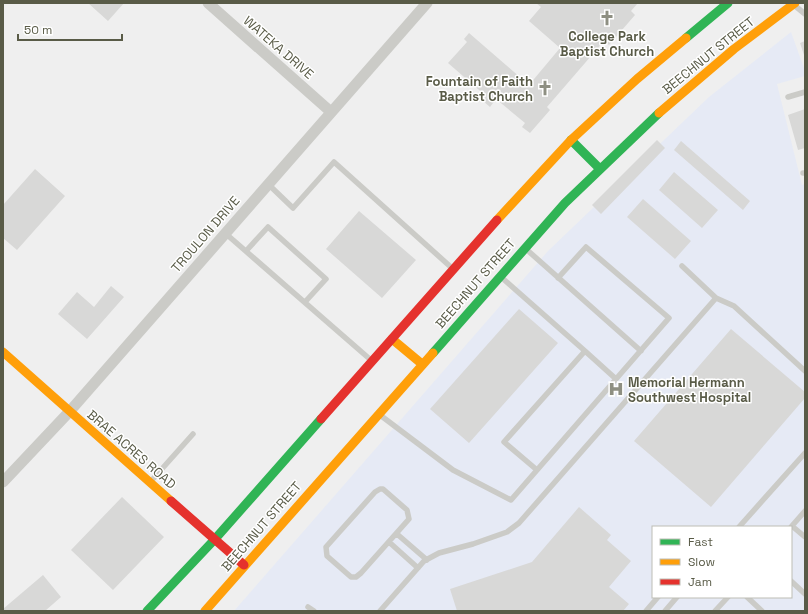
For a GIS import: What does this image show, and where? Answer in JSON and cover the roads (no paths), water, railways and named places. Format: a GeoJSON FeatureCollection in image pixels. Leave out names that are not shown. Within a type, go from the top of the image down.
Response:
{"type":"FeatureCollection","features":[{"type":"Feature","properties":{"kind":"main road","name":"BEECHNUT STREET"},"geometry":{"type":"LineString","coordinates":[[147,611],[215,539],[453,269],[571,140],[637,79],[728,3]]}},
{"type":"Feature","properties":{"kind":"main road","name":"BEECHNUT STREET"},"geometry":{"type":"LineString","coordinates":[[205,611],[524,247],[599,168],[684,90],[742,42],[794,3]]}},
{"type":"Feature","properties":{"kind":"main road"},"geometry":{"type":"LineString","coordinates":[[571,140],[599,168]]}},
{"type":"Feature","properties":{"kind":"main road"},"geometry":{"type":"LineString","coordinates":[[392,339],[422,364]]}},
{"type":"Feature","properties":{"kind":"main road","name":"BRAE ACRES ROAD"},"geometry":{"type":"LineString","coordinates":[[3,352],[244,566]]}},
{"type":"Feature","properties":{"kind":"street","name":"WATEKA DRIVE"},"geometry":{"type":"LineString","coordinates":[[208,3],[331,112]]}},
{"type":"Feature","properties":{"kind":"street","name":"TROULON DRIVE"},"geometry":{"type":"LineString","coordinates":[[3,482],[70,411],[427,3]]}},
{"type":"Feature","properties":{"kind":"lane"},"geometry":{"type":"LineString","coordinates":[[794,3],[805,14]]}},
{"type":"Feature","properties":{"kind":"lane"},"geometry":{"type":"LineString","coordinates":[[788,97],[805,92]]}},
{"type":"Feature","properties":{"kind":"lane"},"geometry":{"type":"LineString","coordinates":[[268,184],[294,208],[334,162],[453,269]]}},
{"type":"Feature","properties":{"kind":"lane"},"geometry":{"type":"LineString","coordinates":[[246,251],[268,227],[326,279],[305,302]]}},
{"type":"Feature","properties":{"kind":"lane"},"geometry":{"type":"LineString","coordinates":[[225,233],[372,361]]}},
{"type":"Feature","properties":{"kind":"lane"},"geometry":{"type":"LineString","coordinates":[[524,247],[641,351]]}},
{"type":"Feature","properties":{"kind":"lane"},"geometry":{"type":"LineString","coordinates":[[378,414],[453,470],[511,500],[669,318],[586,247],[558,278]]}},
{"type":"Feature","properties":{"kind":"lane"},"geometry":{"type":"LineString","coordinates":[[682,266],[716,298],[734,306],[805,371]]}},
{"type":"Feature","properties":{"kind":"lane"},"geometry":{"type":"LineString","coordinates":[[499,276],[585,350],[616,379]]}},
{"type":"Feature","properties":{"kind":"lane"},"geometry":{"type":"LineString","coordinates":[[380,611],[427,560],[439,554],[474,544],[507,532],[519,523],[716,298]]}},
{"type":"Feature","properties":{"kind":"lane"},"geometry":{"type":"LineString","coordinates":[[537,470],[504,442],[585,350]]}},
{"type":"Feature","properties":{"kind":"lane"},"geometry":{"type":"LineString","coordinates":[[150,482],[193,434]]}},
{"type":"Feature","properties":{"kind":"lane"},"geometry":{"type":"LineString","coordinates":[[740,526],[805,452]]}},
{"type":"Feature","properties":{"kind":"lane"},"geometry":{"type":"LineString","coordinates":[[380,489],[383,489],[407,510],[410,516],[410,519],[397,534],[356,577],[351,577],[327,556],[326,547],[375,492],[380,489]]}},
{"type":"Feature","properties":{"kind":"lane"},"geometry":{"type":"LineString","coordinates":[[791,526],[805,511]]}},
{"type":"Feature","properties":{"kind":"lane"},"geometry":{"type":"LineString","coordinates":[[792,527],[805,537]]}},
{"type":"Feature","properties":{"kind":"lane"},"geometry":{"type":"LineString","coordinates":[[397,534],[427,560]]}},
{"type":"Feature","properties":{"kind":"lane"},"geometry":{"type":"LineString","coordinates":[[389,542],[418,568]]}},
{"type":"Feature","properties":{"kind":"lane"},"geometry":{"type":"LineString","coordinates":[[792,582],[805,594]]}},
{"type":"Feature","properties":{"kind":"lane"},"geometry":{"type":"LineString","coordinates":[[646,611],[657,598]]}},
{"type":"Feature","properties":{"kind":"lane"},"geometry":{"type":"LineString","coordinates":[[665,611],[676,598]]}},
{"type":"Feature","properties":{"kind":"lane"},"geometry":{"type":"LineString","coordinates":[[715,611],[727,598]]}},
{"type":"Feature","properties":{"kind":"lane"},"geometry":{"type":"LineString","coordinates":[[748,598],[762,611]]}},
{"type":"Feature","properties":{"kind":"lane"},"geometry":{"type":"LineString","coordinates":[[308,607],[314,611]]}},
{"type":"Feature","properties":{"kind":"place","name":"College Park Baptist Church"},"geometry":{"type":"Point","coordinates":[607,18]}},
{"type":"Feature","properties":{"kind":"place","name":"Fountain of Faith Baptist Church"},"geometry":{"type":"Point","coordinates":[545,88]}},
{"type":"Feature","properties":{"kind":"place","name":"Memorial Hermann Southwest Hospital"},"geometry":{"type":"Point","coordinates":[616,389]}}]}
